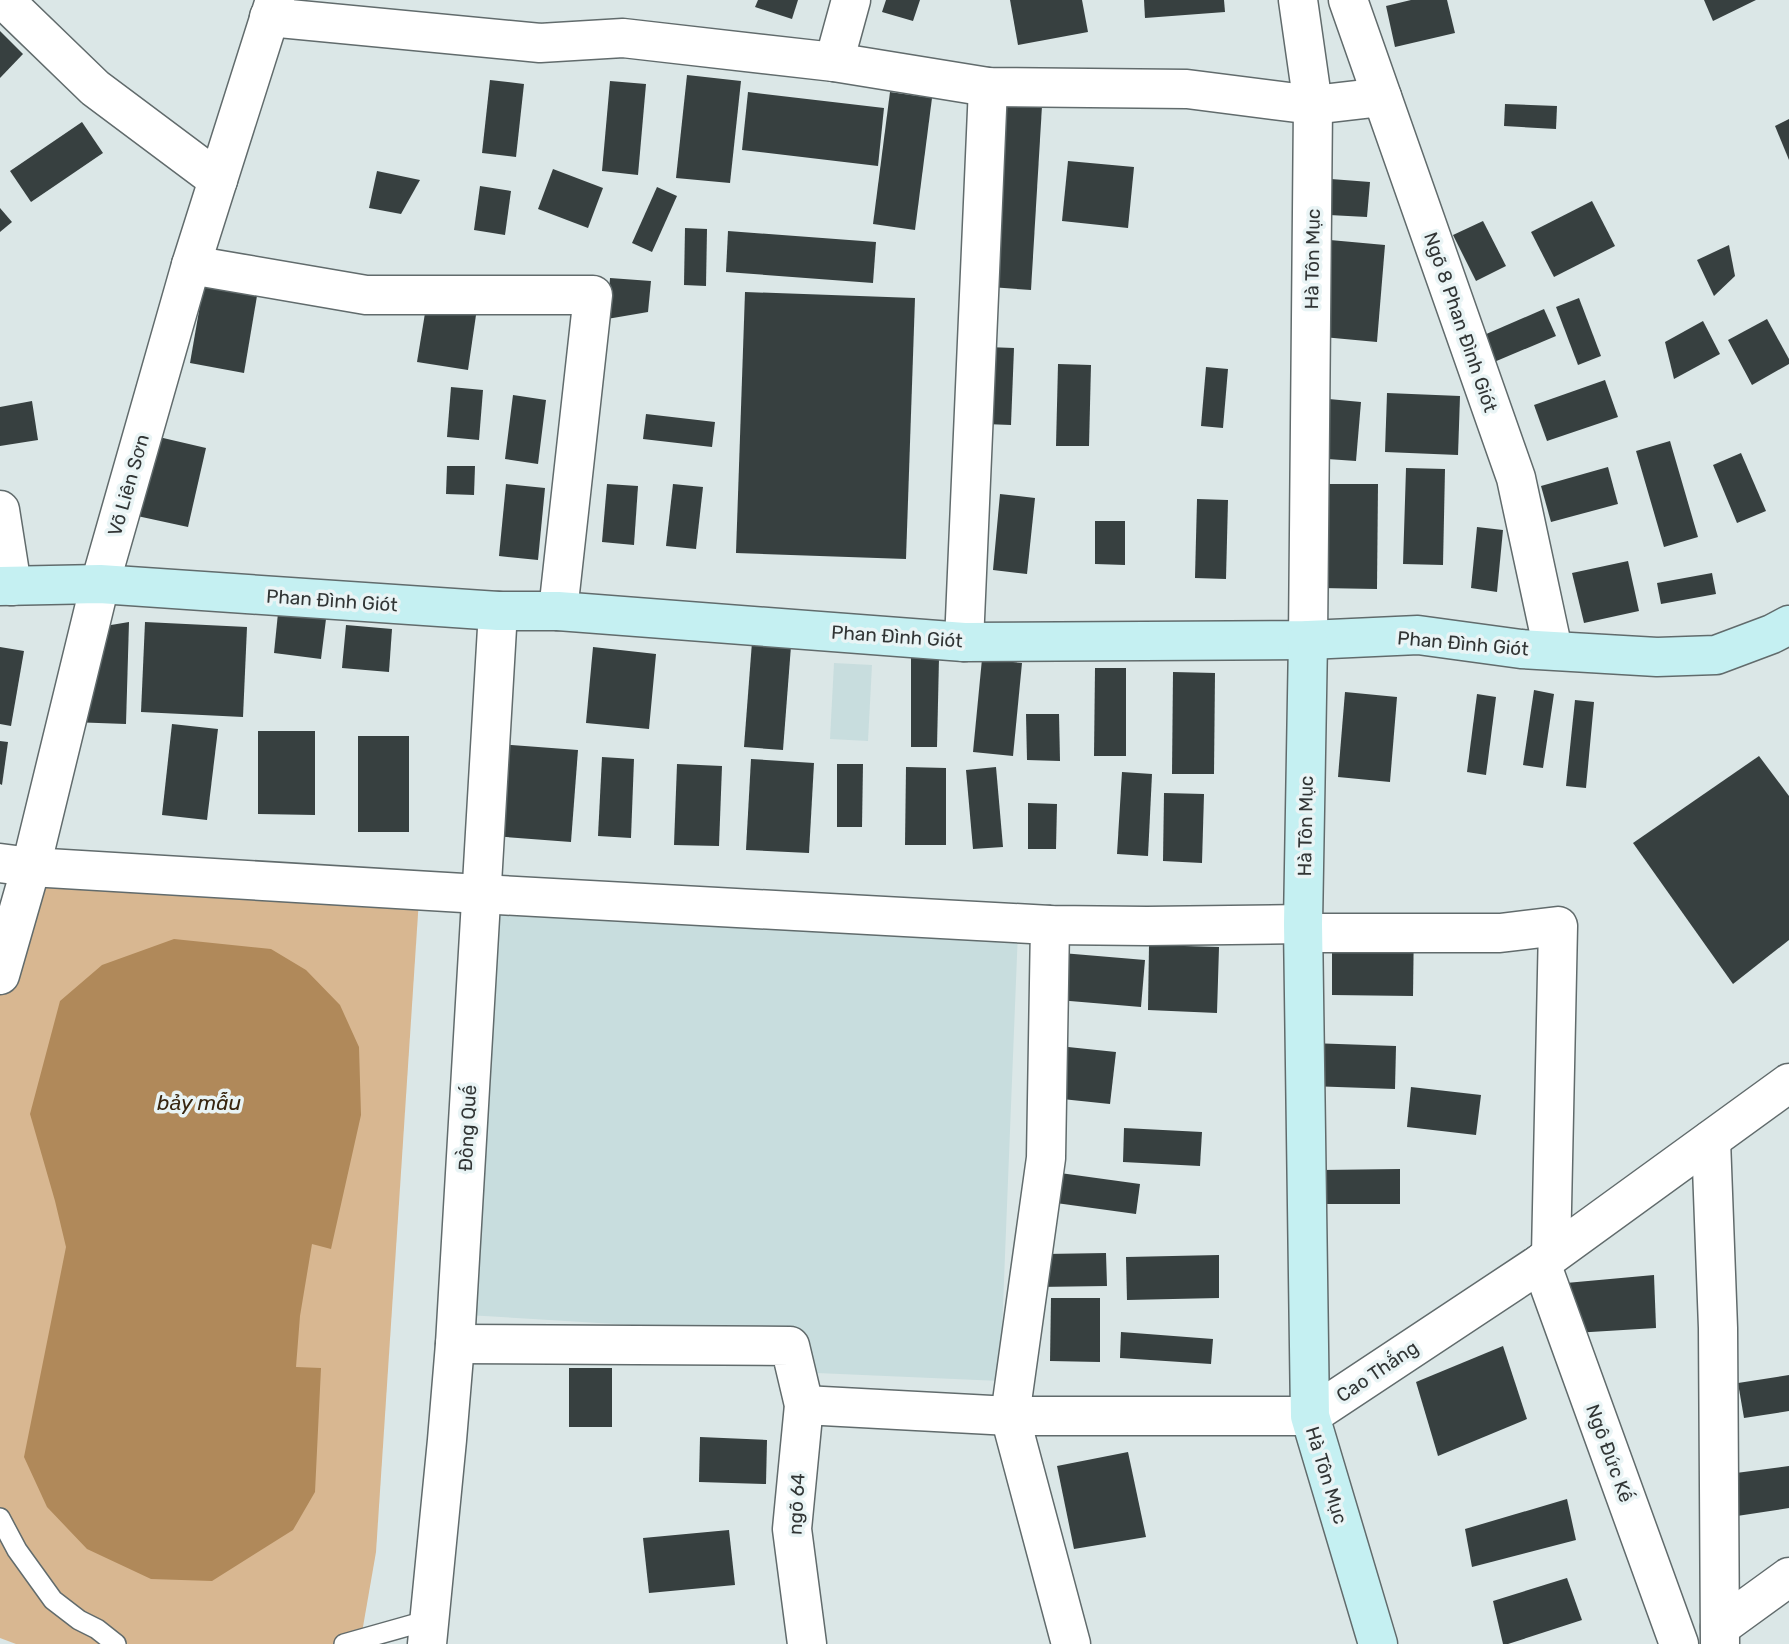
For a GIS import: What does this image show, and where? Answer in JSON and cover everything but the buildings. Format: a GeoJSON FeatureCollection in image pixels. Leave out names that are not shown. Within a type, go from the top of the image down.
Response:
{"type":"FeatureCollection","features":[{"type":"Feature","properties":{"kind":"street"},"geometry":{"type":"LineString","coordinates":[[4,0],[95,88],[218,180]]}},
{"type":"Feature","properties":{"kind":"street"},"geometry":{"type":"LineString","coordinates":[[834,62],[851,0]]}},
{"type":"Feature","properties":{"kind":"street","name":"Hà Tôn Mục"},"geometry":{"type":"LineString","coordinates":[[1298,0],[1313,104],[1303,929],[1310,1416],[1377,1644]]}},
{"type":"Feature","properties":{"kind":"street","name":"Ngõ 8 Phan Đình Giót"},"geometry":{"type":"LineString","coordinates":[[1348,0],[1516,478],[1553,650]]}},
{"type":"Feature","properties":{"kind":"street"},"geometry":{"type":"LineString","coordinates":[[272,8],[540,43],[623,38],[834,62],[988,87],[1187,89],[1313,104],[1382,97]]}},
{"type":"Feature","properties":{"kind":"street","name":"Võ Liên Sơn"},"geometry":{"type":"LineString","coordinates":[[0,975],[15,865],[100,584],[191,265],[272,8]]}},
{"type":"Feature","properties":{"kind":"street"},"geometry":{"type":"LineString","coordinates":[[964,642],[988,87]]}},
{"type":"Feature","properties":{"kind":"street"},"geometry":{"type":"LineString","coordinates":[[191,265],[366,295],[593,295],[558,611]]}},
{"type":"Feature","properties":{"kind":"street"},"geometry":{"type":"LineString","coordinates":[[0,510],[6,586]]}},
{"type":"Feature","properties":{"kind":"street","name":"Phan Đình Giót"},"geometry":{"type":"LineString","coordinates":[[6,586],[100,584],[498,611],[558,611],[964,642],[1308,640],[1418,635],[1521,649],[1657,657],[1716,655],[1789,625]]}},
{"type":"Feature","properties":{"kind":"street","name":"Đồng Quế"},"geometry":{"type":"LineString","coordinates":[[428,1632],[454,1344],[498,611]]}},
{"type":"Feature","properties":{"kind":"street"},"geometry":{"type":"LineString","coordinates":[[15,865],[1051,925],[1500,933],[1558,926],[1546,1259]]}},
{"type":"Feature","properties":{"kind":"street"},"geometry":{"type":"LineString","coordinates":[[1051,925],[1046,1158],[1010,1416],[1071,1644]]}},
{"type":"Feature","properties":{"kind":"street","name":"Cao Thắng"},"geometry":{"type":"LineString","coordinates":[[1310,1416],[1546,1259],[1789,1083]]}},
{"type":"Feature","properties":{"kind":"street"},"geometry":{"type":"LineString","coordinates":[[1711,1140],[1718,1328],[1720,1636]]}},
{"type":"Feature","properties":{"kind":"street","name":"Ngô Đức Kế"},"geometry":{"type":"LineString","coordinates":[[1546,1259],[1679,1644]]}},
{"type":"Feature","properties":{"kind":"street","name":"ngõ 64"},"geometry":{"type":"LineString","coordinates":[[454,1344],[790,1346],[804,1405],[792,1528],[807,1644]]}},
{"type":"Feature","properties":{"kind":"street"},"geometry":{"type":"LineString","coordinates":[[804,1405],[1010,1416],[1310,1416]]}},
{"type":"Feature","properties":{"kind":"street"},"geometry":{"type":"LineString","coordinates":[[1720,1636],[1789,1577]]}},
{"type":"Feature","properties":{"kind":"lane"},"geometry":{"type":"LineString","coordinates":[[0,1518],[17,1550],[53,1600],[116,1644]]}},
{"type":"Feature","properties":{"kind":"lane"},"geometry":{"type":"LineString","coordinates":[[344,1644],[428,1632]]}},
{"type":"Feature","properties":{"kind":"shaded area"},"geometry":{"type":"Polygon","coordinates":[[[834,663],[872,665],[868,741],[830,739],[834,663]]]}},
{"type":"Feature","properties":{"kind":"shaded area"},"geometry":{"type":"Polygon","coordinates":[[[474,881],[1019,906],[1000,1381],[817,1373],[798,1335],[450,1314],[474,881]]]}},
{"type":"Feature","properties":{"kind":"shaded area"},"geometry":{"type":"Polygon","coordinates":[[[13,885],[419,899],[376,1552],[360,1644],[16,1644],[0,1638],[0,936],[13,885]]]}},
{"type":"Feature","properties":{"kind":"water","name":"bảy mẫu"},"geometry":{"type":"Polygon","coordinates":[[[174,939],[271,949],[306,970],[340,1005],[359,1047],[361,1115],[331,1249],[312,1244],[300,1316],[296,1367],[321,1368],[315,1492],[293,1530],[212,1581],[151,1579],[87,1549],[47,1507],[24,1457],[66,1247],[30,1114],[60,1001],[102,965],[174,939]]]}}]}
